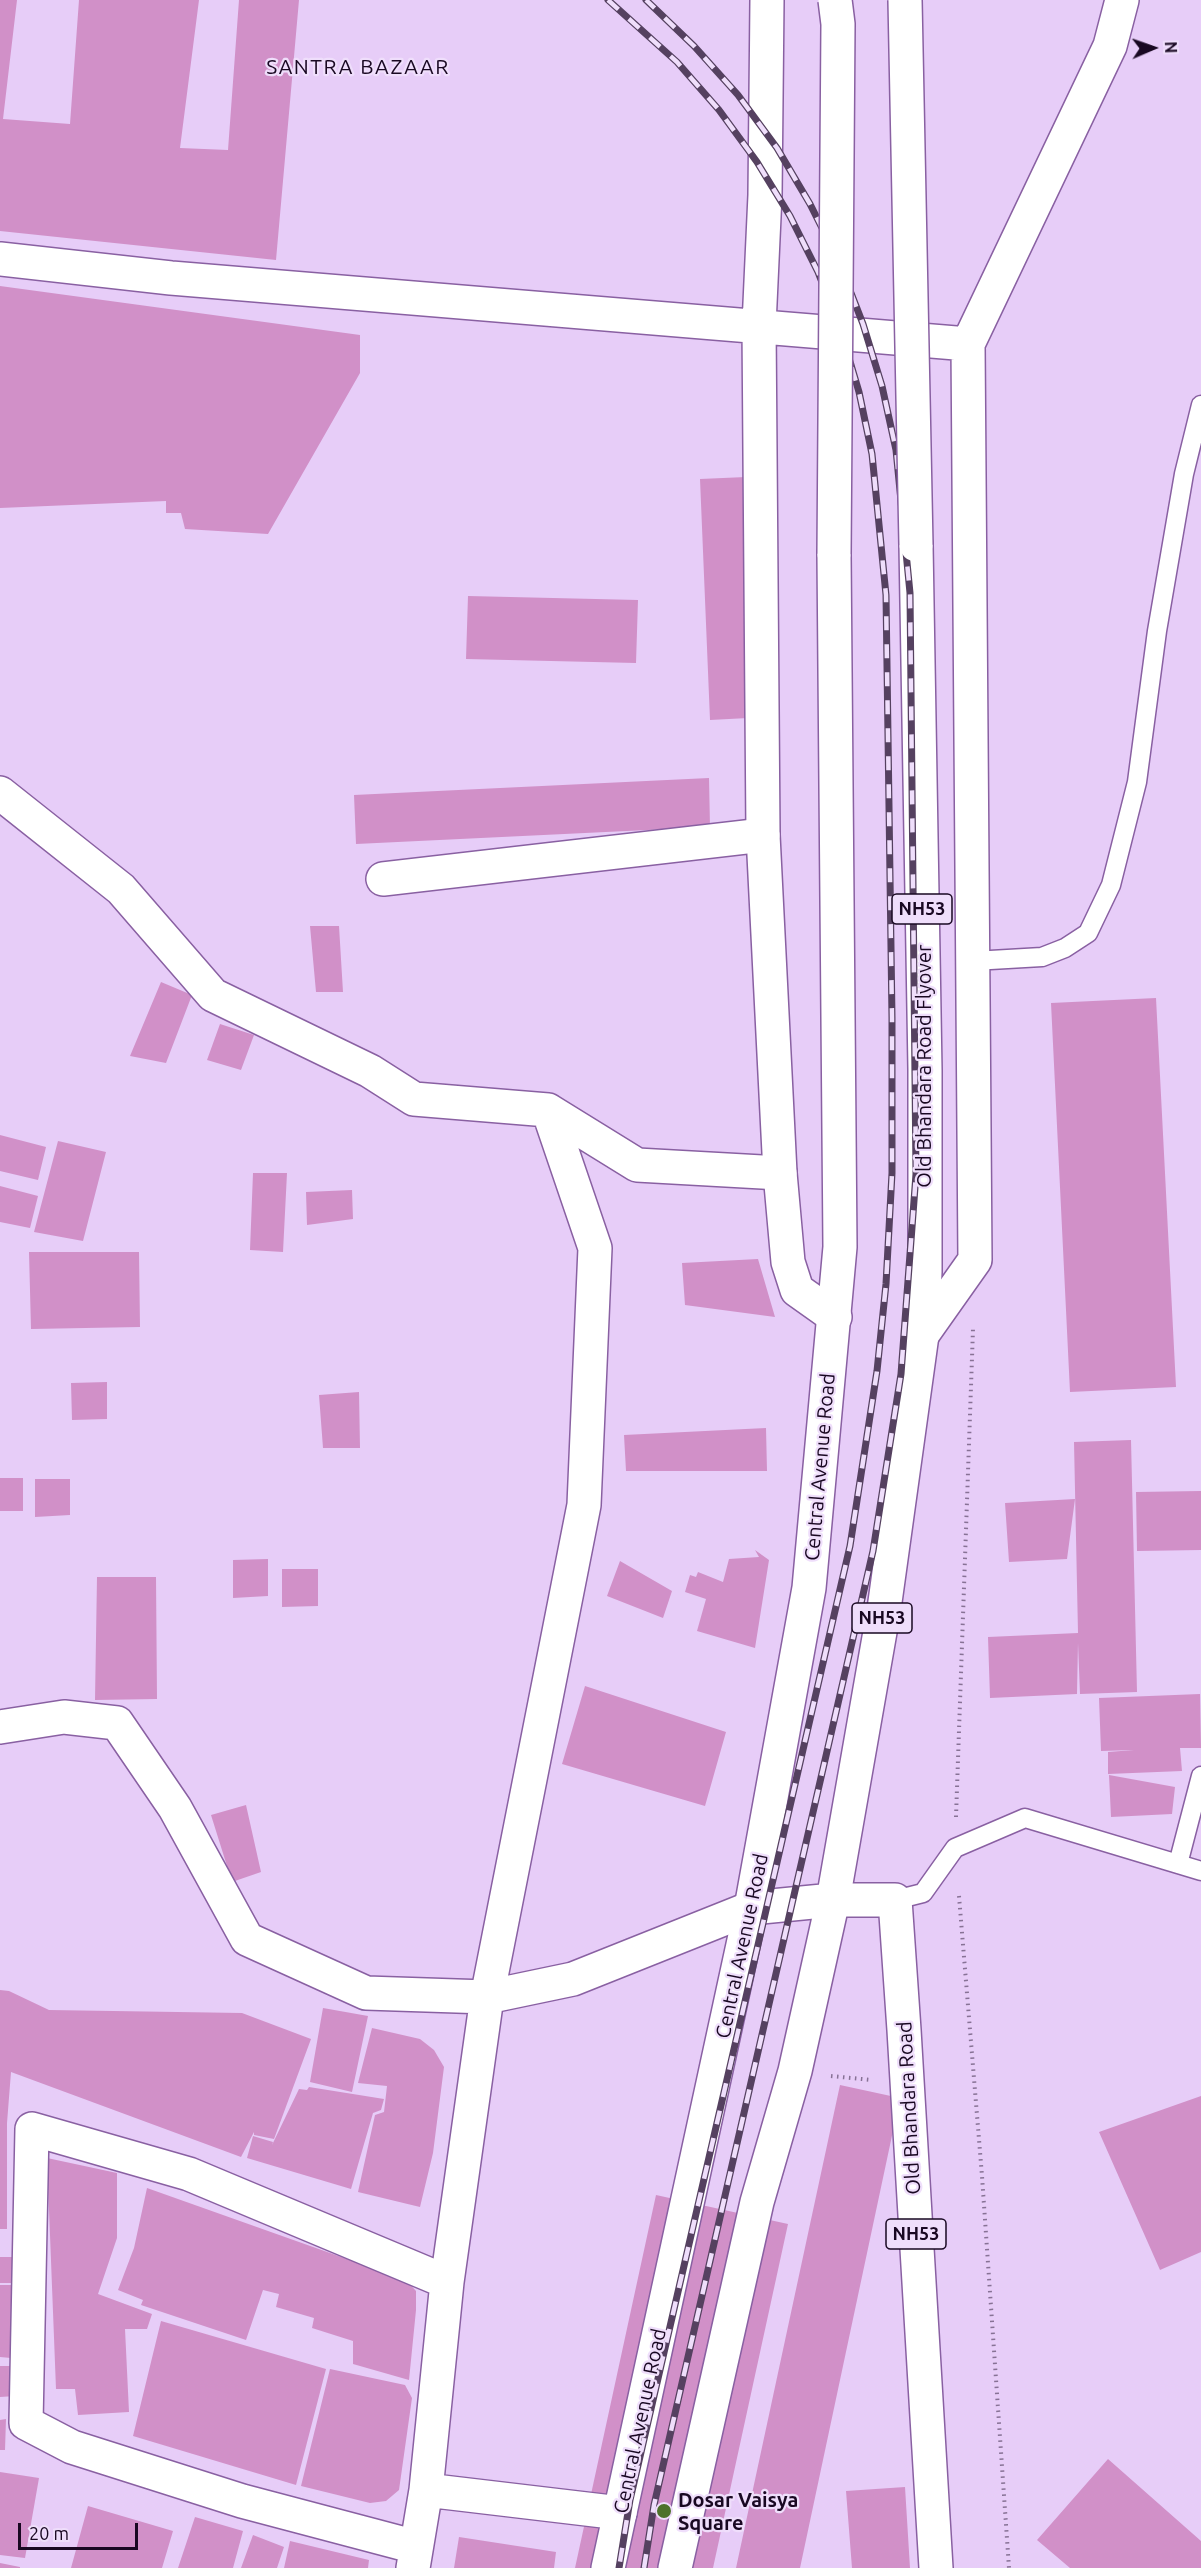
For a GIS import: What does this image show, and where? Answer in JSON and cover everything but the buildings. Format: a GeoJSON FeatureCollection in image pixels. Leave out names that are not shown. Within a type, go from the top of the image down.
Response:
{"type":"FeatureCollection","features":[{"type":"Feature","properties":{"kind":"main road"},"geometry":{"type":"LineString","coordinates":[[767,0],[765,195],[759,325],[763,835],[780,1173],[788,1262],[797,1290],[835,1317]]}},
{"type":"Feature","properties":{"kind":"main road"},"geometry":{"type":"LineString","coordinates":[[835,1317],[840,1247],[834,554],[838,24],[836,0]]}},
{"type":"Feature","properties":{"kind":"main road","name":"Old Bhandara Road Flyover"},"geometry":{"type":"LineString","coordinates":[[905,0],[925,1070],[925,1272],[922,1335]]}},
{"type":"Feature","properties":{"kind":"main road"},"geometry":{"type":"LineString","coordinates":[[922,1335],[975,1260],[968,344],[1110,46],[1122,0]]}},
{"type":"Feature","properties":{"kind":"main road"},"geometry":{"type":"LineString","coordinates":[[0,259],[171,278],[968,344]]}},
{"type":"Feature","properties":{"kind":"main road"},"geometry":{"type":"LineString","coordinates":[[0,793],[120,889],[213,995],[370,1071],[414,1099],[548,1110],[637,1165],[780,1173]]}},
{"type":"Feature","properties":{"kind":"main road"},"geometry":{"type":"LineString","coordinates":[[383,879],[763,835]]}},
{"type":"Feature","properties":{"kind":"main road"},"geometry":{"type":"LineString","coordinates":[[447,2282],[189,2174],[32,2129],[26,2423],[72,2447],[414,2558],[426,2490],[447,2282],[487,1996],[584,1505],[595,1248],[548,1110]]}},
{"type":"Feature","properties":{"kind":"main road","name":"Central Avenue Road"},"geometry":{"type":"LineString","coordinates":[[608,2568],[751,1908],[809,1588],[835,1317]]}},
{"type":"Feature","properties":{"kind":"main road","name":"NH53"},"geometry":{"type":"LineString","coordinates":[[833,1900],[884,1609],[922,1335]]}},
{"type":"Feature","properties":{"kind":"main road"},"geometry":{"type":"LineString","coordinates":[[0,1728],[64,1717],[117,1723],[175,1808],[247,1939],[366,1993],[487,1996],[573,1979],[751,1908],[833,1900],[895,1900]]}},
{"type":"Feature","properties":{"kind":"main road"},"geometry":{"type":"LineString","coordinates":[[675,2568],[757,2202],[795,2072],[833,1900]]}},
{"type":"Feature","properties":{"kind":"main road","name":"Old Bhandara Road"},"geometry":{"type":"LineString","coordinates":[[895,1900],[936,2568]]}},
{"type":"Feature","properties":{"kind":"main road"},"geometry":{"type":"LineString","coordinates":[[426,2490],[620,2512]]}},
{"type":"Feature","properties":{"kind":"lane"},"geometry":{"type":"LineString","coordinates":[[973,961],[1042,957],[1065,948],[1088,933],[1111,885],[1137,782],[1156,631],[1184,474],[1201,405]]}},
{"type":"Feature","properties":{"kind":"lane"},"geometry":{"type":"LineString","coordinates":[[1178,1864],[1201,1776]]}},
{"type":"Feature","properties":{"kind":"lane"},"geometry":{"type":"LineString","coordinates":[[895,1900],[924,1893],[955,1848],[1025,1818],[1201,1871]]}},
{"type":"Feature","properties":{"kind":"path"},"geometry":{"type":"LineString","coordinates":[[973,1318],[955,1848],[982,2176],[1009,2568]]}},
{"type":"Feature","properties":{"kind":"path"},"geometry":{"type":"LineString","coordinates":[[795,2072],[908,2084]]}},
{"type":"Feature","properties":{"kind":"railway"},"geometry":{"type":"LineString","coordinates":[[608,0],[677,62],[719,110],[757,162],[790,216],[818,272],[841,331],[859,392],[872,454],[886,595],[892,1018],[892,1173],[886,1284],[877,1371],[850,1546],[630,2500],[619,2568]]}},
{"type":"Feature","properties":{"kind":"railway"},"geometry":{"type":"LineString","coordinates":[[644,2568],[654,2505],[873,1551],[901,1374],[916,1174],[910,593],[896,450],[882,386],[863,324],[839,262],[810,204],[777,148],[738,95],[694,46],[646,0]]}},
{"type":"Feature","properties":{"kind":"place","name":"Dosar Vaisya Square"},"geometry":{"type":"Point","coordinates":[664,2511]}},
{"type":"Feature","properties":{"kind":"district","name":"SANTRA BAZAAR"},"geometry":{"type":"Point","coordinates":[358,67]}}]}
